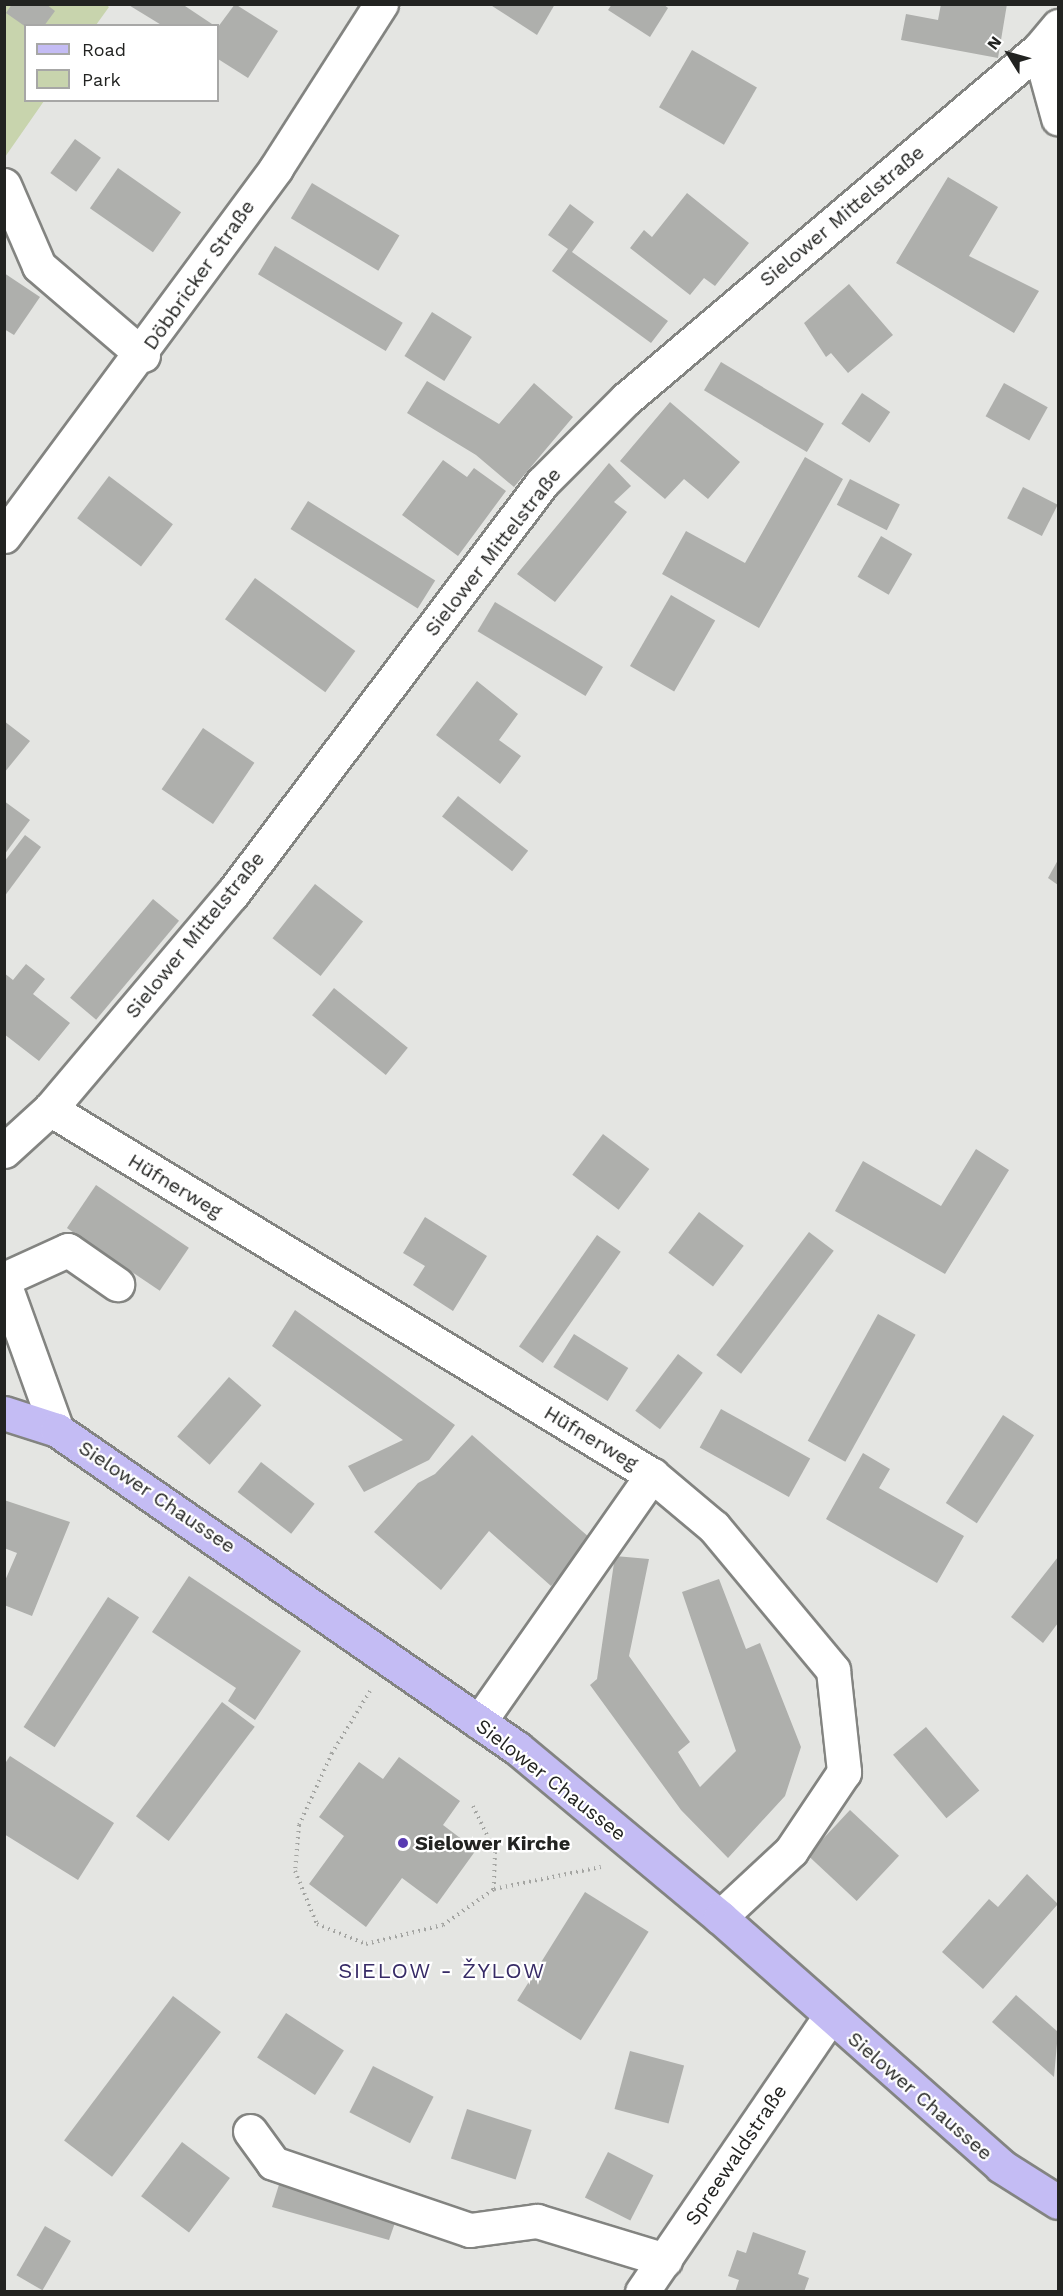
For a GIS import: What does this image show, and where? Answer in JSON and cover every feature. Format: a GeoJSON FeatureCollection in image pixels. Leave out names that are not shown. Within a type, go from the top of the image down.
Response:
{"type":"FeatureCollection","features":[{"type":"Feature","properties":{"kind":"main road","name":"Sielower Chaussee"},"geometry":{"type":"LineString","coordinates":[[4,1413],[57,1430],[479,1722],[720,1917],[829,2018],[1001,2166],[1059,2202]]}},
{"type":"Feature","properties":{"kind":"street","name":"Döbbricker Straße"},"geometry":{"type":"LineString","coordinates":[[4,536],[143,355],[276,168],[381,4]]}},
{"type":"Feature","properties":{"kind":"street"},"geometry":{"type":"LineString","coordinates":[[1049,37],[1059,118]]}},
{"type":"Feature","properties":{"kind":"street","name":"Sielower Mittelstraße"},"geometry":{"type":"LineString","coordinates":[[4,1151],[50,1109],[232,894],[542,483],[626,399],[1049,37]]}},
{"type":"Feature","properties":{"kind":"street"},"geometry":{"type":"LineString","coordinates":[[4,185],[39,266],[143,355]]}},
{"type":"Feature","properties":{"kind":"street","name":"Hüfnerweg"},"geometry":{"type":"LineString","coordinates":[[50,1109],[652,1475],[714,1527],[833,1670],[844,1772],[791,1851],[720,1917]]}},
{"type":"Feature","properties":{"kind":"street"},"geometry":{"type":"LineString","coordinates":[[57,1430],[4,1281],[68,1250],[117,1284]]}},
{"type":"Feature","properties":{"kind":"street"},"geometry":{"type":"LineString","coordinates":[[479,1722],[652,1475]]}},
{"type":"Feature","properties":{"kind":"street","name":"Spreewaldstraße"},"geometry":{"type":"LineString","coordinates":[[642,2292],[829,2018]]}},
{"type":"Feature","properties":{"kind":"street"},"geometry":{"type":"LineString","coordinates":[[250,2131],[273,2163],[470,2230],[537,2221],[665,2260]]}},
{"type":"Feature","properties":{"kind":"path"},"geometry":{"type":"LineString","coordinates":[[394,1661],[344,1734],[299,1825],[295,1871],[317,1924],[366,1944],[443,1925],[494,1889],[624,1861],[632,1844]]}},
{"type":"Feature","properties":{"kind":"path"},"geometry":{"type":"LineString","coordinates":[[473,1806],[495,1852],[494,1889]]}},
{"type":"Feature","properties":{"kind":"green space"},"geometry":{"type":"Polygon","coordinates":[[[105,4],[109,7],[97,24],[24,24],[24,102],[43,102],[5,157],[5,5],[105,4]]]}},
{"type":"Feature","properties":{"kind":"building"},"geometry":{"type":"Polygon","coordinates":[[[12,4],[46,4],[55,11],[45,24],[24,26],[6,13],[12,4]]]}},
{"type":"Feature","properties":{"kind":"building"},"geometry":{"type":"Polygon","coordinates":[[[127,4],[182,4],[212,24],[160,24],[127,4]]]}},
{"type":"Feature","properties":{"kind":"building"},"geometry":{"type":"Polygon","coordinates":[[[235,4],[278,31],[248,78],[219,60],[219,26],[235,4]]]}},
{"type":"Feature","properties":{"kind":"building"},"geometry":{"type":"Polygon","coordinates":[[[489,4],[555,4],[537,35],[489,4]]]}},
{"type":"Feature","properties":{"kind":"building"},"geometry":{"type":"Polygon","coordinates":[[[612,4],[663,4],[668,8],[650,37],[608,10],[612,4]]]}},
{"type":"Feature","properties":{"kind":"building"},"geometry":{"type":"Polygon","coordinates":[[[941,4],[1007,4],[998,58],[901,40],[906,14],[938,20],[941,4]]]}},
{"type":"Feature","properties":{"kind":"building"},"geometry":{"type":"Polygon","coordinates":[[[692,50],[757,88],[724,145],[659,107],[692,50]]]}},
{"type":"Feature","properties":{"kind":"building"},"geometry":{"type":"Polygon","coordinates":[[[75,139],[101,158],[76,192],[50,173],[75,139]]]}},
{"type":"Feature","properties":{"kind":"building"},"geometry":{"type":"Polygon","coordinates":[[[118,168],[181,212],[153,252],[90,208],[118,168]]]}},
{"type":"Feature","properties":{"kind":"building"},"geometry":{"type":"Polygon","coordinates":[[[948,177],[998,207],[969,256],[1039,291],[1014,333],[896,263],[948,177]]]}},
{"type":"Feature","properties":{"kind":"building"},"geometry":{"type":"Polygon","coordinates":[[[312,183],[399,236],[378,271],[291,218],[312,183]]]}},
{"type":"Feature","properties":{"kind":"building"},"geometry":{"type":"Polygon","coordinates":[[[687,193],[749,243],[715,286],[704,278],[690,295],[630,248],[644,230],[652,237],[687,193]]]}},
{"type":"Feature","properties":{"kind":"building"},"geometry":{"type":"Polygon","coordinates":[[[570,204],[594,222],[572,252],[668,321],[651,343],[552,271],[568,249],[548,235],[570,204]]]}},
{"type":"Feature","properties":{"kind":"building"},"geometry":{"type":"Polygon","coordinates":[[[275,246],[403,323],[386,351],[258,274],[275,246]]]}},
{"type":"Feature","properties":{"kind":"building"},"geometry":{"type":"Polygon","coordinates":[[[4,273],[40,297],[14,335],[4,329],[4,273]]]}},
{"type":"Feature","properties":{"kind":"building"},"geometry":{"type":"Polygon","coordinates":[[[849,284],[893,335],[848,373],[831,353],[826,357],[804,323],[849,284]]]}},
{"type":"Feature","properties":{"kind":"building"},"geometry":{"type":"Polygon","coordinates":[[[432,312],[472,337],[444,381],[404,356],[432,312]]]}},
{"type":"Feature","properties":{"kind":"building"},"geometry":{"type":"Polygon","coordinates":[[[721,362],[824,424],[807,452],[704,390],[721,362]]]}},
{"type":"Feature","properties":{"kind":"building"},"geometry":{"type":"Polygon","coordinates":[[[427,381],[499,424],[534,383],[573,417],[514,487],[476,455],[407,413],[427,381]]]}},
{"type":"Feature","properties":{"kind":"building"},"geometry":{"type":"Polygon","coordinates":[[[1004,383],[1048,407],[1029,440],[986,416],[1004,383]]]}},
{"type":"Feature","properties":{"kind":"building"},"geometry":{"type":"Polygon","coordinates":[[[862,393],[890,412],[869,443],[841,424],[862,393]]]}},
{"type":"Feature","properties":{"kind":"building"},"geometry":{"type":"Polygon","coordinates":[[[670,402],[740,462],[708,499],[684,479],[665,499],[620,461],[670,402]]]}},
{"type":"Feature","properties":{"kind":"building"},"geometry":{"type":"Polygon","coordinates":[[[805,457],[843,479],[759,628],[662,574],[686,531],[745,563],[805,457]]]}},
{"type":"Feature","properties":{"kind":"building"},"geometry":{"type":"Polygon","coordinates":[[[443,460],[467,477],[474,468],[506,491],[458,556],[402,515],[443,460]]]}},
{"type":"Feature","properties":{"kind":"building"},"geometry":{"type":"Polygon","coordinates":[[[609,463],[631,486],[614,502],[627,512],[555,602],[517,574],[609,463]]]}},
{"type":"Feature","properties":{"kind":"building"},"geometry":{"type":"Polygon","coordinates":[[[109,476],[173,524],[141,566],[77,518],[109,476]]]}},
{"type":"Feature","properties":{"kind":"building"},"geometry":{"type":"Polygon","coordinates":[[[850,479],[900,504],[887,530],[837,505],[850,479]]]}},
{"type":"Feature","properties":{"kind":"building"},"geometry":{"type":"Polygon","coordinates":[[[1023,487],[1058,505],[1042,536],[1007,518],[1023,487]]]}},
{"type":"Feature","properties":{"kind":"building"},"geometry":{"type":"Polygon","coordinates":[[[308,501],[435,580],[418,608],[291,529],[308,501]]]}},
{"type":"Feature","properties":{"kind":"building"},"geometry":{"type":"Polygon","coordinates":[[[881,536],[912,554],[889,595],[858,577],[881,536]]]}},
{"type":"Feature","properties":{"kind":"building"},"geometry":{"type":"Polygon","coordinates":[[[255,578],[355,651],[325,692],[225,619],[255,578]]]}},
{"type":"Feature","properties":{"kind":"building"},"geometry":{"type":"Polygon","coordinates":[[[671,595],[715,620],[674,692],[630,666],[671,595]]]}},
{"type":"Feature","properties":{"kind":"building"},"geometry":{"type":"Polygon","coordinates":[[[495,602],[603,667],[585,696],[477,631],[495,602]]]}},
{"type":"Feature","properties":{"kind":"building"},"geometry":{"type":"Polygon","coordinates":[[[477,681],[518,714],[499,740],[521,756],[500,784],[436,735],[477,681]]]}},
{"type":"Feature","properties":{"kind":"building"},"geometry":{"type":"Polygon","coordinates":[[[4,721],[30,741],[4,773],[4,721]]]}},
{"type":"Feature","properties":{"kind":"building"},"geometry":{"type":"Polygon","coordinates":[[[203,728],[254,763],[213,824],[162,789],[203,728]]]}},
{"type":"Feature","properties":{"kind":"building"},"geometry":{"type":"Polygon","coordinates":[[[458,796],[528,851],[512,871],[442,816],[458,796]]]}},
{"type":"Feature","properties":{"kind":"building"},"geometry":{"type":"Polygon","coordinates":[[[4,801],[30,820],[4,855],[4,801]]]}},
{"type":"Feature","properties":{"kind":"building"},"geometry":{"type":"Polygon","coordinates":[[[25,835],[41,847],[4,897],[4,862],[25,835]]]}},
{"type":"Feature","properties":{"kind":"building"},"geometry":{"type":"Polygon","coordinates":[[[1058,860],[1058,885],[1048,878],[1058,860]]]}},
{"type":"Feature","properties":{"kind":"building"},"geometry":{"type":"Polygon","coordinates":[[[315,884],[363,922],[321,976],[273,938],[315,884]]]}},
{"type":"Feature","properties":{"kind":"building"},"geometry":{"type":"Polygon","coordinates":[[[153,899],[179,921],[96,1020],[70,998],[153,899]]]}},
{"type":"Feature","properties":{"kind":"building"},"geometry":{"type":"Polygon","coordinates":[[[26,964],[45,979],[33,994],[70,1023],[39,1061],[4,1034],[4,973],[13,980],[26,964]]]}},
{"type":"Feature","properties":{"kind":"building"},"geometry":{"type":"Polygon","coordinates":[[[334,988],[408,1048],[386,1075],[312,1015],[334,988]]]}},
{"type":"Feature","properties":{"kind":"building"},"geometry":{"type":"Polygon","coordinates":[[[603,1134],[649,1169],[619,1210],[572,1175],[603,1134]]]}},
{"type":"Feature","properties":{"kind":"building"},"geometry":{"type":"Polygon","coordinates":[[[976,1149],[1009,1170],[945,1274],[835,1211],[863,1161],[941,1206],[976,1149]]]}},
{"type":"Feature","properties":{"kind":"building"},"geometry":{"type":"Polygon","coordinates":[[[96,1185],[189,1248],[160,1291],[67,1228],[96,1185]]]}},
{"type":"Feature","properties":{"kind":"building"},"geometry":{"type":"Polygon","coordinates":[[[699,1212],[744,1246],[713,1286],[668,1253],[699,1212]]]}},
{"type":"Feature","properties":{"kind":"building"},"geometry":{"type":"Polygon","coordinates":[[[425,1217],[487,1256],[453,1311],[413,1285],[425,1266],[403,1253],[425,1217]]]}},
{"type":"Feature","properties":{"kind":"building"},"geometry":{"type":"Polygon","coordinates":[[[809,1232],[834,1251],[741,1374],[716,1355],[809,1232]]]}},
{"type":"Feature","properties":{"kind":"building"},"geometry":{"type":"Polygon","coordinates":[[[597,1235],[621,1252],[543,1363],[519,1346],[597,1235]]]}},
{"type":"Feature","properties":{"kind":"building"},"geometry":{"type":"Polygon","coordinates":[[[295,1310],[455,1425],[429,1460],[364,1492],[348,1466],[403,1440],[272,1346],[295,1310]]]}},
{"type":"Feature","properties":{"kind":"building"},"geometry":{"type":"Polygon","coordinates":[[[878,1314],[916,1335],[845,1462],[808,1441],[878,1314]]]}},
{"type":"Feature","properties":{"kind":"building"},"geometry":{"type":"Polygon","coordinates":[[[574,1334],[628,1368],[608,1401],[553,1367],[574,1334]]]}},
{"type":"Feature","properties":{"kind":"building"},"geometry":{"type":"Polygon","coordinates":[[[678,1354],[703,1373],[660,1429],[635,1411],[678,1354]]]}},
{"type":"Feature","properties":{"kind":"building"},"geometry":{"type":"Polygon","coordinates":[[[229,1377],[261,1405],[210,1465],[177,1437],[229,1377]]]}},
{"type":"Feature","properties":{"kind":"building"},"geometry":{"type":"Polygon","coordinates":[[[721,1409],[810,1458],[789,1497],[700,1447],[721,1409]]]}},
{"type":"Feature","properties":{"kind":"building"},"geometry":{"type":"Polygon","coordinates":[[[1003,1415],[1034,1435],[977,1523],[946,1503],[1003,1415]]]}},
{"type":"Feature","properties":{"kind":"building"},"geometry":{"type":"Polygon","coordinates":[[[472,1435],[590,1538],[551,1586],[489,1531],[441,1590],[374,1532],[418,1483],[435,1474],[472,1435]]]}},
{"type":"Feature","properties":{"kind":"building"},"geometry":{"type":"Polygon","coordinates":[[[863,1453],[890,1469],[879,1488],[964,1536],[937,1583],[826,1519],[863,1453]]]}},
{"type":"Feature","properties":{"kind":"building"},"geometry":{"type":"Polygon","coordinates":[[[261,1462],[315,1504],[291,1534],[238,1492],[261,1462]]]}},
{"type":"Feature","properties":{"kind":"building"},"geometry":{"type":"Polygon","coordinates":[[[4,1500],[70,1522],[32,1616],[4,1605],[4,1583],[17,1553],[4,1548],[4,1500]]]}},
{"type":"Feature","properties":{"kind":"building"},"geometry":{"type":"Polygon","coordinates":[[[615,1556],[649,1559],[629,1656],[690,1742],[678,1752],[700,1787],[736,1751],[682,1592],[719,1579],[746,1649],[760,1643],[801,1747],[785,1796],[728,1858],[681,1810],[590,1685],[597,1679],[615,1556]]]}},
{"type":"Feature","properties":{"kind":"building"},"geometry":{"type":"Polygon","coordinates":[[[1058,1557],[1058,1623],[1043,1643],[1011,1617],[1058,1557]]]}},
{"type":"Feature","properties":{"kind":"building"},"geometry":{"type":"Polygon","coordinates":[[[189,1576],[301,1651],[255,1720],[228,1701],[236,1688],[152,1632],[189,1576]]]}},
{"type":"Feature","properties":{"kind":"building"},"geometry":{"type":"Polygon","coordinates":[[[108,1597],[139,1617],[55,1747],[24,1727],[108,1597]]]}},
{"type":"Feature","properties":{"kind":"building"},"geometry":{"type":"Polygon","coordinates":[[[222,1702],[255,1727],[169,1841],[136,1816],[222,1702]]]}},
{"type":"Feature","properties":{"kind":"building"},"geometry":{"type":"Polygon","coordinates":[[[926,1727],[979,1791],[946,1818],[893,1755],[926,1727]]]}},
{"type":"Feature","properties":{"kind":"building"},"geometry":{"type":"Polygon","coordinates":[[[10,1756],[114,1823],[78,1880],[4,1834],[4,1765],[10,1756]]]}},
{"type":"Feature","properties":{"kind":"building","name":"Sielower Kirche"},"geometry":{"type":"Polygon","coordinates":[[[399,1757],[460,1801],[443,1825],[476,1850],[437,1904],[402,1878],[366,1927],[309,1884],[344,1836],[319,1817],[359,1762],[383,1779],[399,1757]]]}},
{"type":"Feature","properties":{"kind":"building"},"geometry":{"type":"Polygon","coordinates":[[[850,1810],[899,1856],[857,1901],[808,1855],[850,1810]]]}},
{"type":"Feature","properties":{"kind":"building"},"geometry":{"type":"Polygon","coordinates":[[[1027,1874],[1058,1904],[983,1989],[942,1952],[989,1899],[998,1907],[1027,1874]]]}},
{"type":"Feature","properties":{"kind":"building"},"geometry":{"type":"Polygon","coordinates":[[[585,1892],[649,1932],[581,2040],[517,2001],[585,1892]]]}},
{"type":"Feature","properties":{"kind":"building"},"geometry":{"type":"Polygon","coordinates":[[[1016,1995],[1058,2032],[1054,2077],[992,2022],[1016,1995]]]}},
{"type":"Feature","properties":{"kind":"building"},"geometry":{"type":"Polygon","coordinates":[[[173,1996],[221,2032],[112,2177],[64,2141],[173,1996]]]}},
{"type":"Feature","properties":{"kind":"building"},"geometry":{"type":"Polygon","coordinates":[[[286,2013],[344,2051],[315,2095],[257,2057],[286,2013]]]}},
{"type":"Feature","properties":{"kind":"building"},"geometry":{"type":"Polygon","coordinates":[[[630,2051],[684,2065],[669,2123],[614,2109],[630,2051]]]}},
{"type":"Feature","properties":{"kind":"building"},"geometry":{"type":"Polygon","coordinates":[[[373,2066],[434,2097],[410,2143],[349,2112],[373,2066]]]}},
{"type":"Feature","properties":{"kind":"building"},"geometry":{"type":"Polygon","coordinates":[[[467,2109],[532,2130],[516,2179],[451,2158],[467,2109]]]}},
{"type":"Feature","properties":{"kind":"building"},"geometry":{"type":"Polygon","coordinates":[[[182,2142],[230,2178],[189,2232],[141,2196],[182,2142]]]}},
{"type":"Feature","properties":{"kind":"building"},"geometry":{"type":"Polygon","coordinates":[[[608,2152],[653,2175],[630,2221],[585,2197],[608,2152]]]}},
{"type":"Feature","properties":{"kind":"building"},"geometry":{"type":"Polygon","coordinates":[[[282,2175],[398,2214],[389,2240],[272,2207],[282,2175]]]}},
{"type":"Feature","properties":{"kind":"building"},"geometry":{"type":"Polygon","coordinates":[[[45,2226],[71,2241],[42,2290],[16,2275],[45,2226]]]}},
{"type":"Feature","properties":{"kind":"building"},"geometry":{"type":"Polygon","coordinates":[[[753,2232],[806,2251],[798,2274],[809,2278],[804,2292],[735,2292],[739,2280],[728,2276],[737,2250],[746,2253],[753,2232]]]}},
{"type":"Feature","properties":{"kind":"place","name":"Sielower Kirche"},"geometry":{"type":"Point","coordinates":[403,1843]}},
{"type":"Feature","properties":{"kind":"district","name":"SIELOW - ŽYLOW"},"geometry":{"type":"Point","coordinates":[442,1971]}}]}
